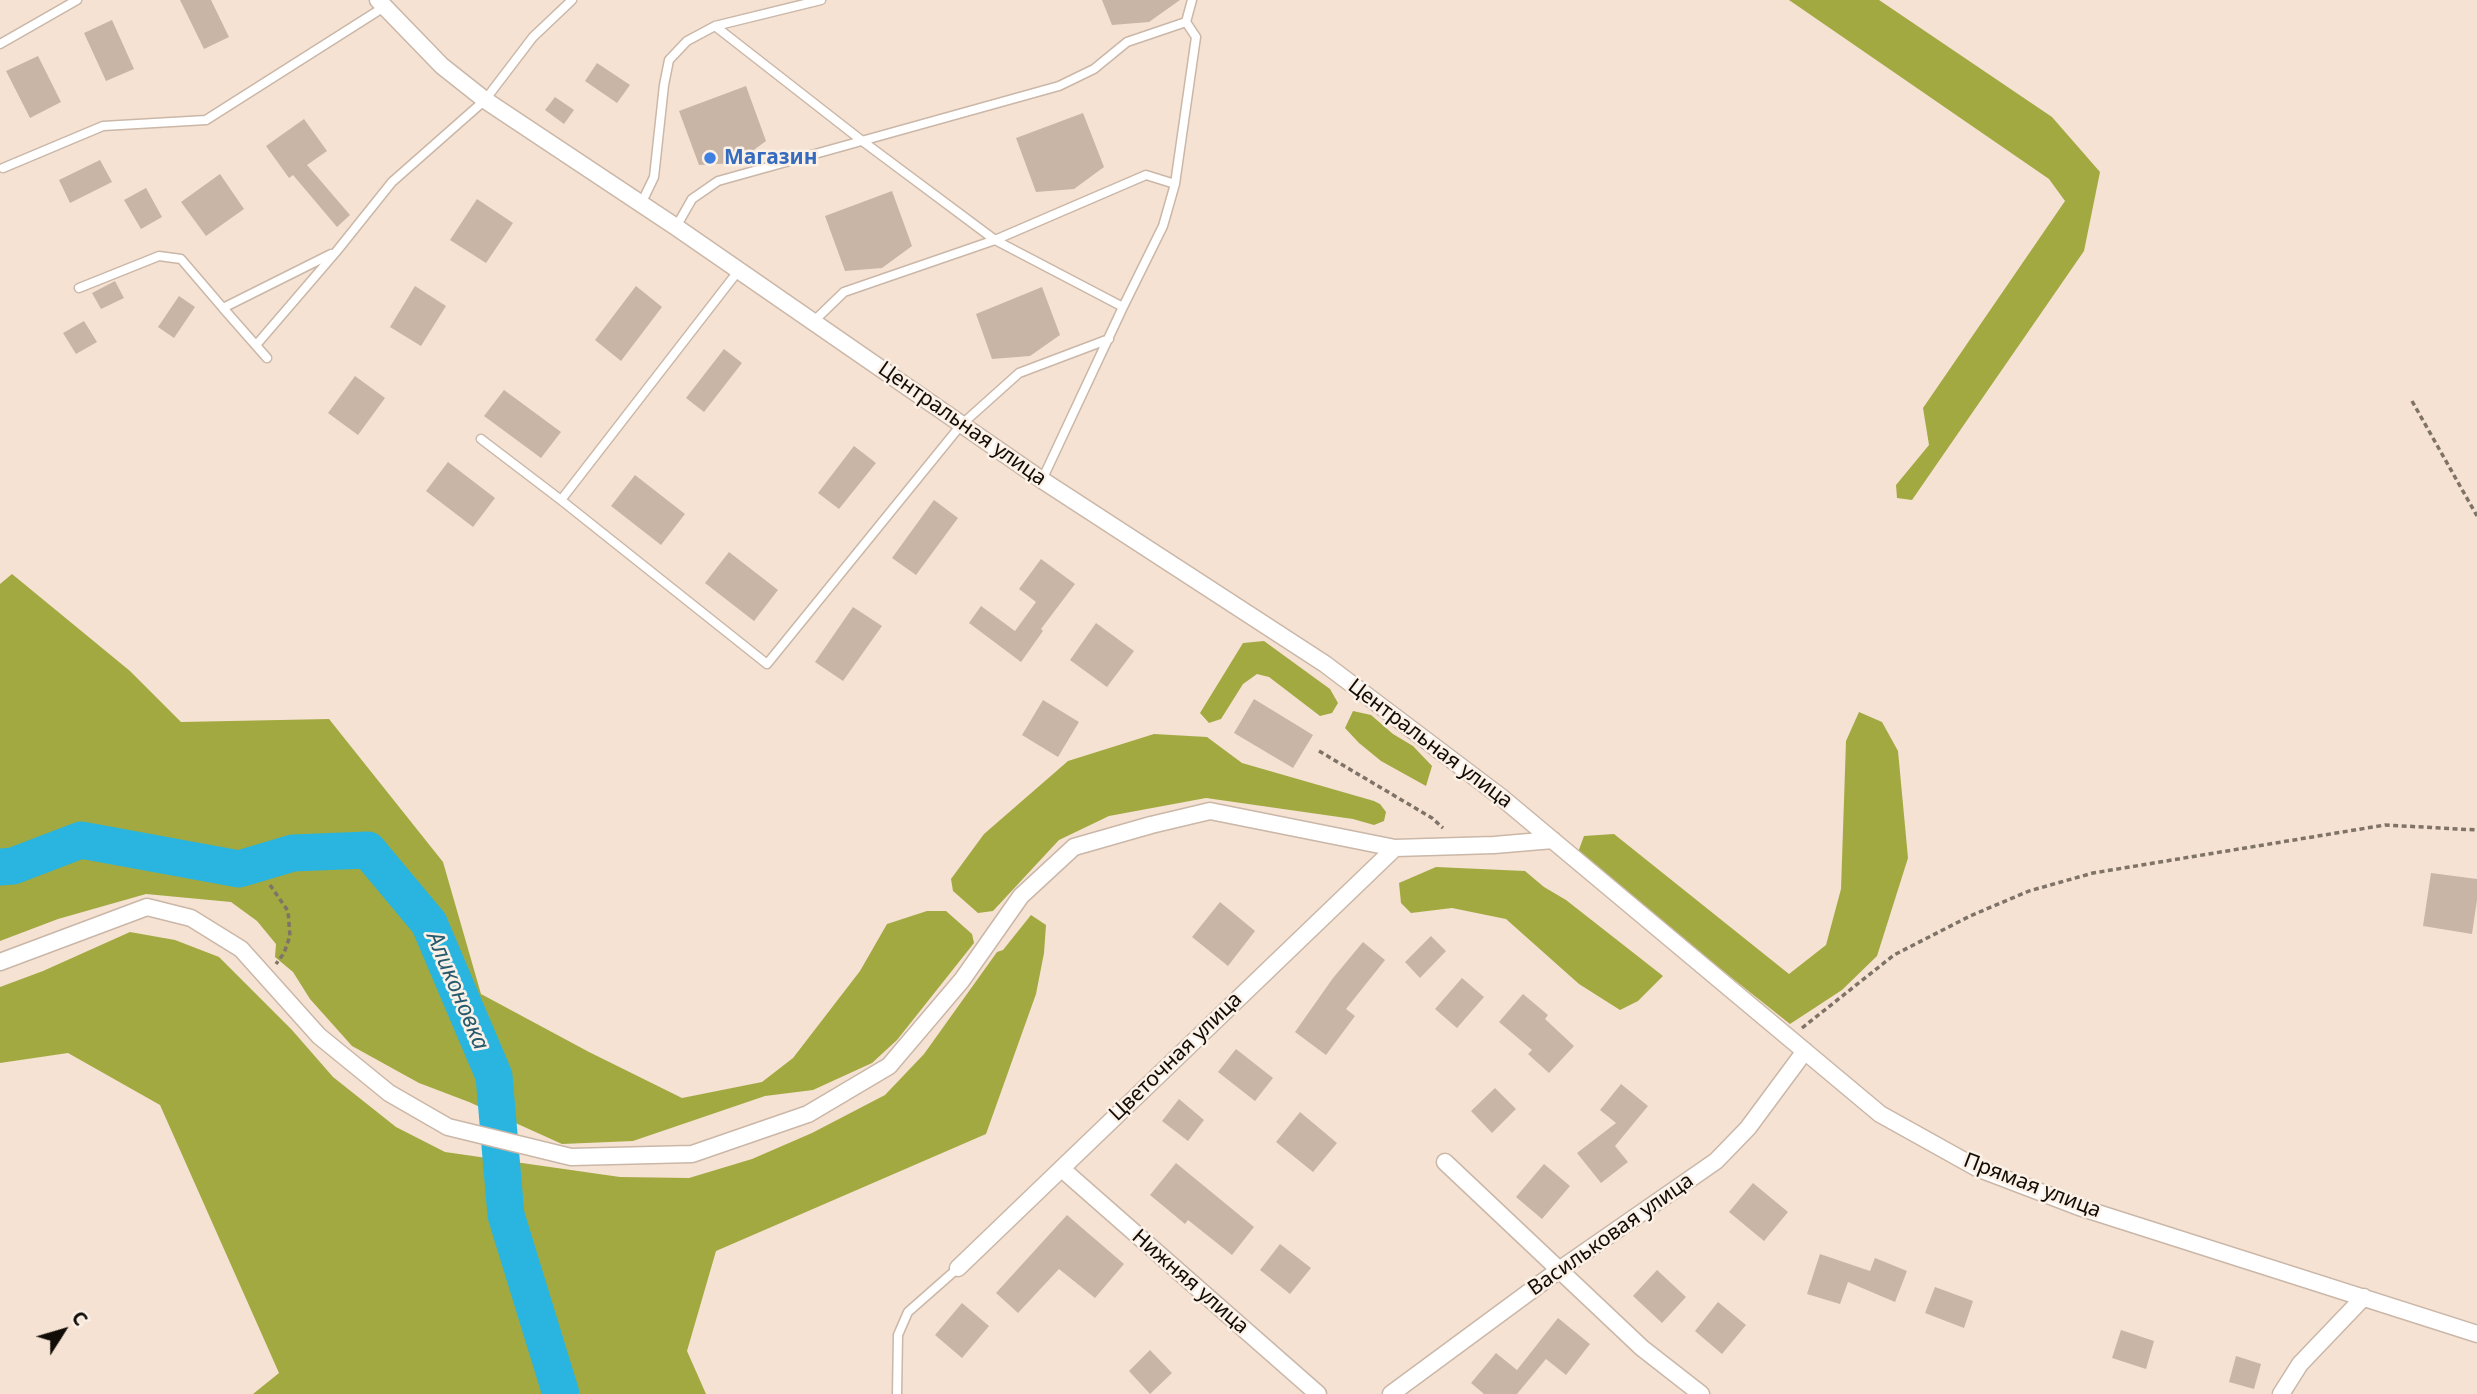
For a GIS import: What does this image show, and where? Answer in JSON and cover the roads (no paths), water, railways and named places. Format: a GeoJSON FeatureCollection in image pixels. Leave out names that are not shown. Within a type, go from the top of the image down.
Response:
{"type":"FeatureCollection","features":[{"type":"Feature","properties":{"kind":"street","name":"Центральная улица"},"geometry":{"type":"LineString","coordinates":[[381,4],[442,66],[485,100],[814,321],[1042,481],[1325,664],[1501,797],[1553,840]]}},
{"type":"Feature","properties":{"kind":"street"},"geometry":{"type":"LineString","coordinates":[[0,962],[147,907],[191,918],[241,949],[319,1036],[388,1093],[448,1127],[571,1157],[692,1154],[808,1114],[889,1066],[962,980],[1021,896],[1074,847],[1210,811],[1395,848],[1553,840]]}},
{"type":"Feature","properties":{"kind":"street","name":"Прямая улица"},"geometry":{"type":"LineString","coordinates":[[1553,840],[1880,1114],[1977,1168],[2082,1208],[2477,1334]]}},
{"type":"Feature","properties":{"kind":"street","name":"Цветочная улица"},"geometry":{"type":"LineString","coordinates":[[958,1268],[1395,848]]}},
{"type":"Feature","properties":{"kind":"street","name":"Васильковая улица"},"geometry":{"type":"LineString","coordinates":[[1391,1394],[1559,1270],[1716,1161],[1748,1128],[1805,1051]]}},
{"type":"Feature","properties":{"kind":"street"},"geometry":{"type":"LineString","coordinates":[[1445,1162],[1642,1348],[1701,1394]]}},
{"type":"Feature","properties":{"kind":"street","name":"Нижняя улица"},"geometry":{"type":"LineString","coordinates":[[1062,1169],[1318,1394]]}},
{"type":"Feature","properties":{"kind":"street"},"geometry":{"type":"LineString","coordinates":[[2281,1394],[2300,1364],[2364,1297]]}},
{"type":"Feature","properties":{"kind":"lane"},"geometry":{"type":"LineString","coordinates":[[0,44],[78,0]]}},
{"type":"Feature","properties":{"kind":"lane"},"geometry":{"type":"LineString","coordinates":[[257,344],[393,181],[485,100],[533,37],[572,0]]}},
{"type":"Feature","properties":{"kind":"lane"},"geometry":{"type":"LineString","coordinates":[[641,204],[654,177],[669,60],[687,41],[715,26],[821,0]]}},
{"type":"Feature","properties":{"kind":"lane"},"geometry":{"type":"LineString","coordinates":[[1042,481],[1163,226],[1175,184],[1196,37],[1186,22],[1192,0]]}},
{"type":"Feature","properties":{"kind":"lane"},"geometry":{"type":"LineString","coordinates":[[3,168],[103,126],[206,120],[381,4]]}},
{"type":"Feature","properties":{"kind":"lane"},"geometry":{"type":"LineString","coordinates":[[676,227],[692,200],[718,181],[1059,86],[1094,69],[1127,42],[1186,22]]}},
{"type":"Feature","properties":{"kind":"lane"},"geometry":{"type":"LineString","coordinates":[[715,26],[995,240],[1123,307]]}},
{"type":"Feature","properties":{"kind":"lane"},"geometry":{"type":"LineString","coordinates":[[814,321],[844,292],[995,240],[1146,175],[1175,184]]}},
{"type":"Feature","properties":{"kind":"lane"},"geometry":{"type":"LineString","coordinates":[[223,308],[336,252]]}},
{"type":"Feature","properties":{"kind":"lane"},"geometry":{"type":"LineString","coordinates":[[79,288],[159,256],[181,259],[267,358]]}},
{"type":"Feature","properties":{"kind":"lane"},"geometry":{"type":"LineString","coordinates":[[561,500],[739,270]]}},
{"type":"Feature","properties":{"kind":"lane"},"geometry":{"type":"LineString","coordinates":[[481,439],[767,664],[961,425],[1019,373],[1109,339]]}},
{"type":"Feature","properties":{"kind":"lane"},"geometry":{"type":"LineString","coordinates":[[897,1394],[898,1335],[908,1312],[958,1268]]}},
{"type":"Feature","properties":{"kind":"waterway","name":"Аликоновка"},"geometry":{"type":"LineString","coordinates":[[0,867],[13,866],[81,840],[239,869],[293,853],[368,850],[429,923],[494,1076],[506,1215],[561,1394]]}},
{"type":"Feature","properties":{"kind":"place","name":"Магазин"},"geometry":{"type":"Point","coordinates":[710,158]}}]}
